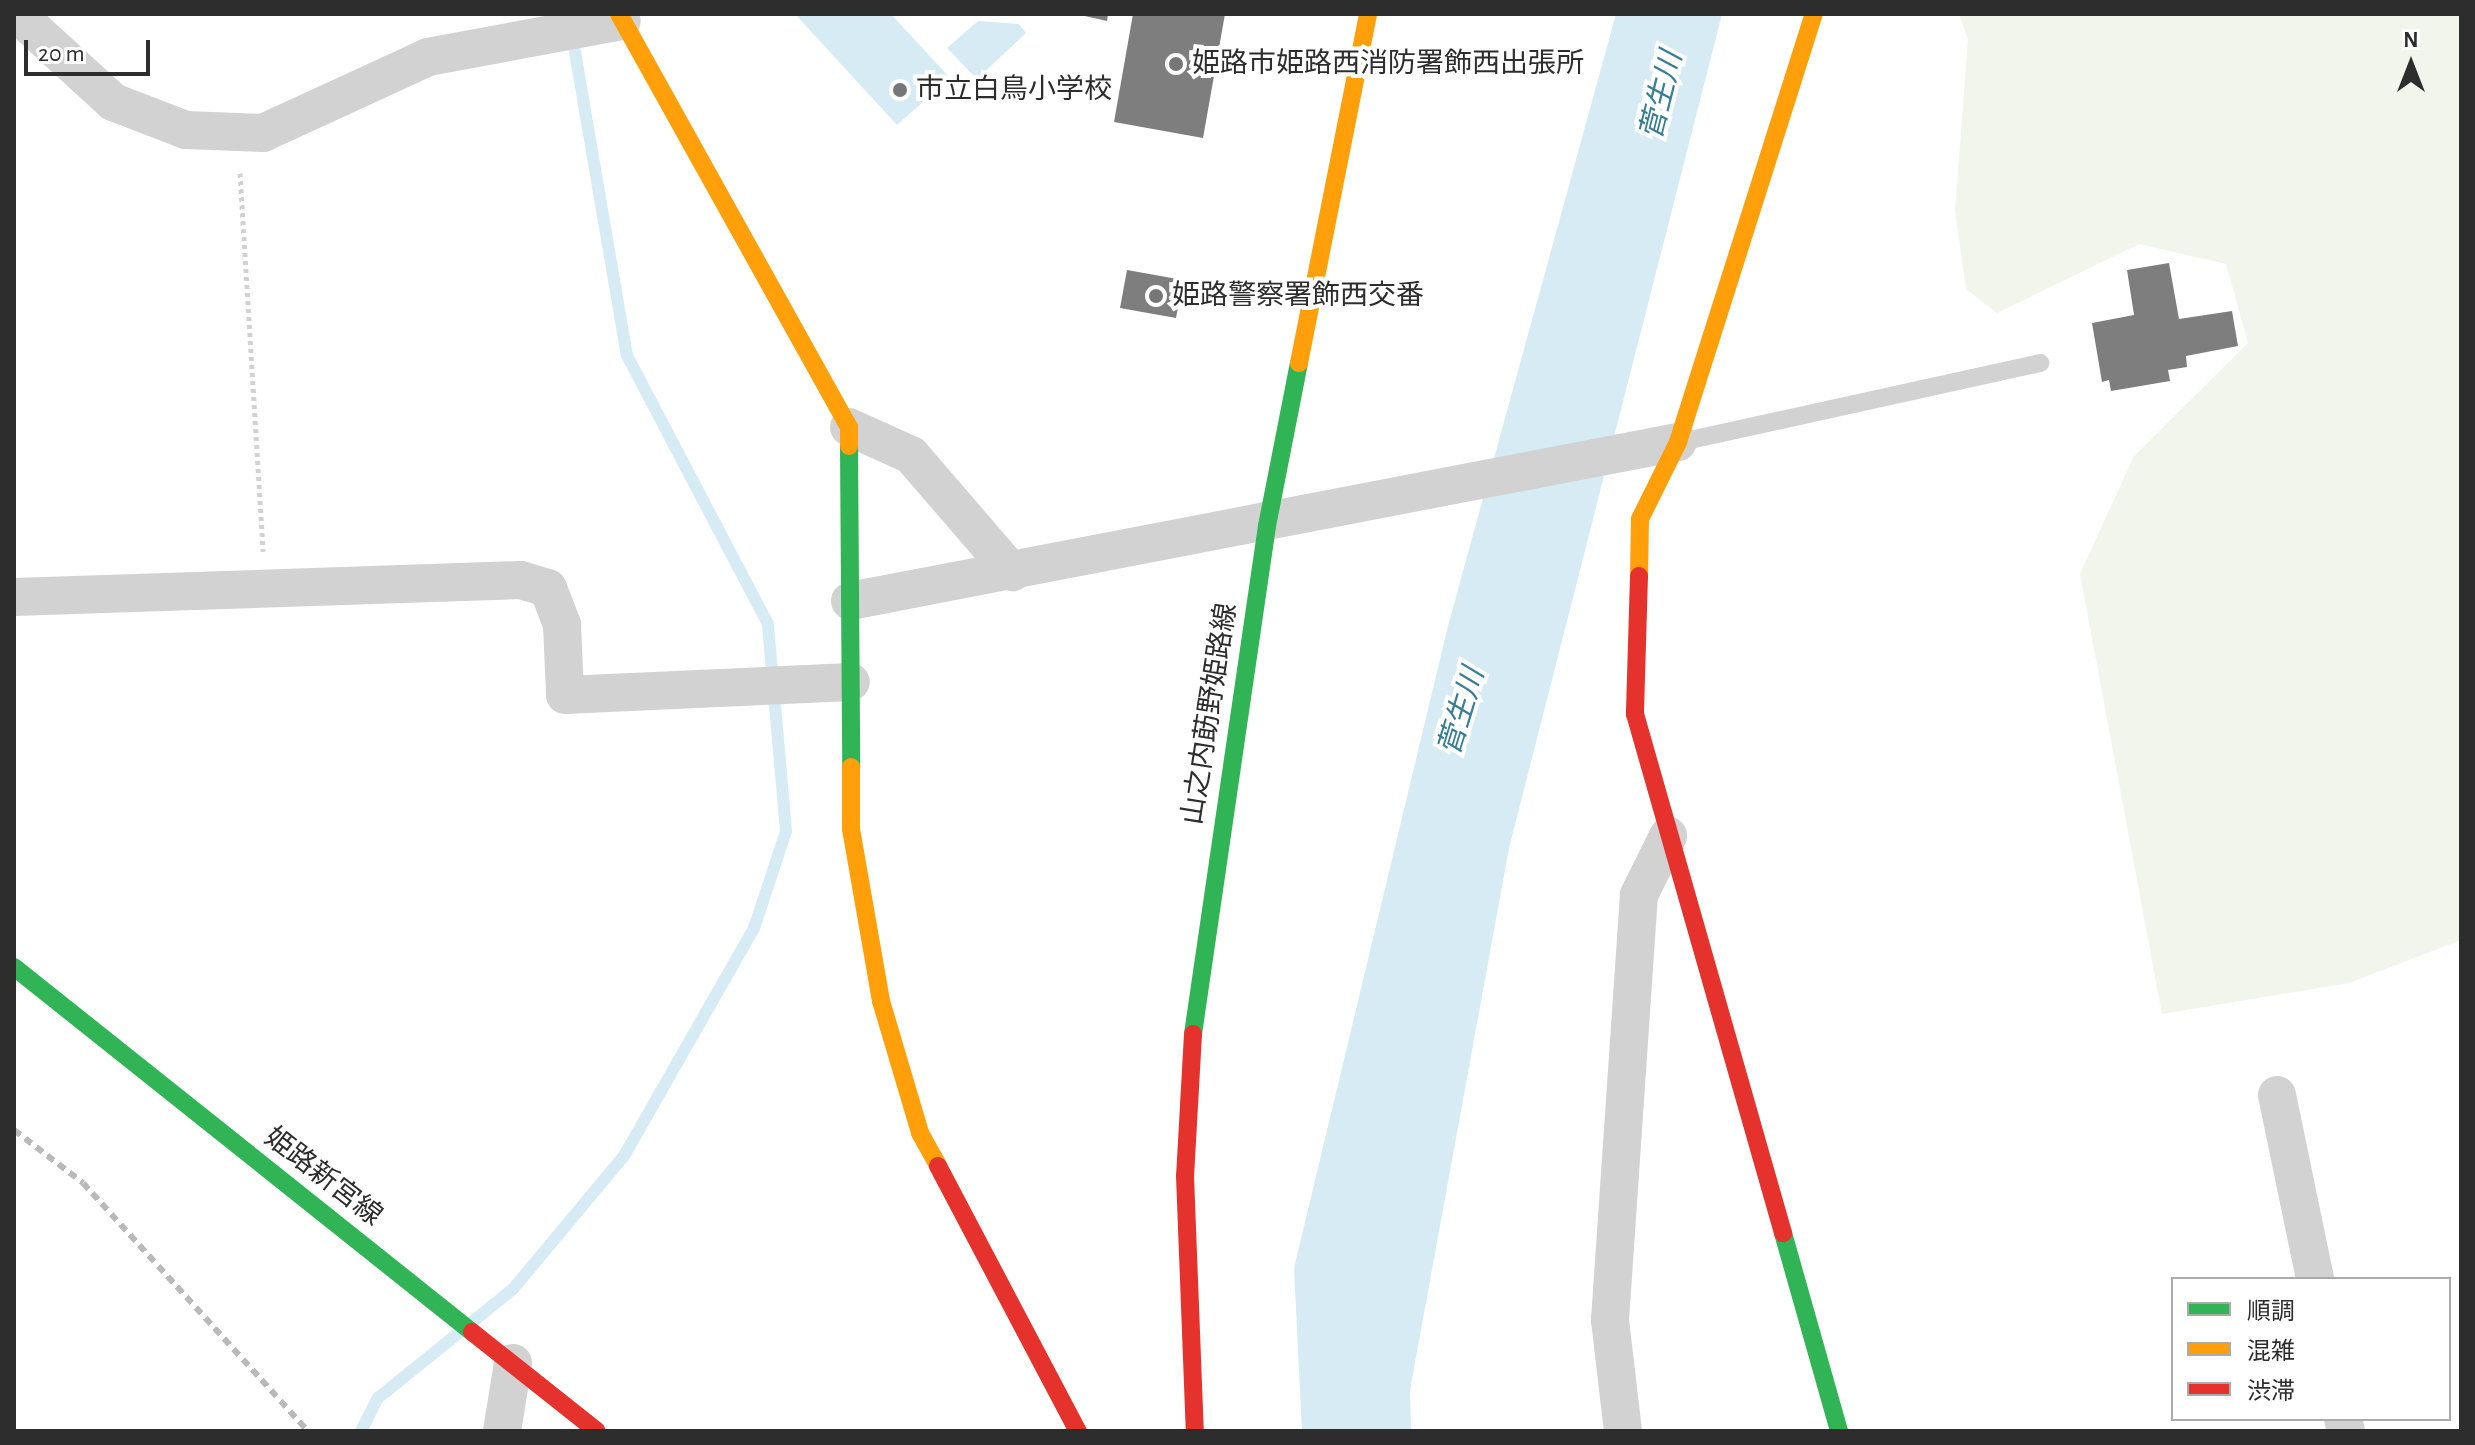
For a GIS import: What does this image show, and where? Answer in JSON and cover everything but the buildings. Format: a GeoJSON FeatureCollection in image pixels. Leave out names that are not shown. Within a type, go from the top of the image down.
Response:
{"type":"FeatureCollection","features":[{"type":"Feature","properties":{"kind":"street"},"geometry":{"type":"LineString","coordinates":[[17,14],[113,102],[186,130],[238,133],[263,133],[428,57],[621,18],[849,427],[851,829],[881,1001],[920,1133],[1078,1431]]}},
{"type":"Feature","properties":{"kind":"street","name":"山之内莇野姫路線"},"geometry":{"type":"LineString","coordinates":[[1195,1431],[1185,1176],[1194,1011],[1368,14]]}},
{"type":"Feature","properties":{"kind":"street"},"geometry":{"type":"LineString","coordinates":[[1814,14],[1660,444],[1640,519],[1635,714],[1839,1431]]}},
{"type":"Feature","properties":{"kind":"street"},"geometry":{"type":"LineString","coordinates":[[849,427],[911,455],[1012,572]]}},
{"type":"Feature","properties":{"kind":"street"},"geometry":{"type":"LineString","coordinates":[[850,601],[1281,523],[1660,444]]}},
{"type":"Feature","properties":{"kind":"street"},"geometry":{"type":"LineString","coordinates":[[14,597],[265,591],[521,580],[548,588],[562,625],[565,695],[851,682]]}},
{"type":"Feature","properties":{"kind":"street"},"geometry":{"type":"LineString","coordinates":[[1623,1431],[1610,1320],[1639,895],[1668,836]]}},
{"type":"Feature","properties":{"kind":"street","name":"姫路新宮線"},"geometry":{"type":"LineString","coordinates":[[14,967],[597,1431]]}},
{"type":"Feature","properties":{"kind":"street"},"geometry":{"type":"LineString","coordinates":[[2277,1095],[2315,1277]]}},
{"type":"Feature","properties":{"kind":"street"},"geometry":{"type":"LineString","coordinates":[[502,1431],[513,1363]]}},
{"type":"Feature","properties":{"kind":"lane"},"geometry":{"type":"LineString","coordinates":[[1660,444],[2040,363]]}},
{"type":"Feature","properties":{"kind":"path"},"geometry":{"type":"LineString","coordinates":[[238,133],[265,591]]}},
{"type":"Feature","properties":{"kind":"shaded area"},"geometry":{"type":"Polygon","coordinates":[[[1959,14],[2461,14],[2461,940],[2349,983],[2162,1014],[2080,574],[2134,456],[2248,343],[2226,264],[2139,244],[1997,313],[1966,289],[1955,211],[1968,40],[1959,14]]]}},
{"type":"Feature","properties":{"kind":"water"},"geometry":{"type":"Polygon","coordinates":[[[795,14],[891,14],[950,78],[897,125],[795,14]]]}},
{"type":"Feature","properties":{"kind":"water","name":"菅生川"},"geometry":{"type":"Polygon","coordinates":[[[1616,14],[1722,14],[1509,848],[1410,1390],[1411,1431],[1302,1431],[1294,1268],[1448,626],[1616,14]]]}},
{"type":"Feature","properties":{"kind":"water"},"geometry":{"type":"Polygon","coordinates":[[[978,21],[1019,24],[1026,33],[977,79],[947,48],[978,21]]]}},
{"type":"Feature","properties":{"kind":"waterway"},"geometry":{"type":"LineString","coordinates":[[361,1431],[378,1398],[513,1289],[624,1156],[754,928],[786,831],[768,624],[627,356],[572,33]]}},
{"type":"Feature","properties":{"kind":"railway"},"geometry":{"type":"LineString","coordinates":[[14,1130],[83,1183],[308,1431]]}},
{"type":"Feature","properties":{"kind":"traffic: fast"},"geometry":{"type":"LineString","coordinates":[[1193,1034],[1267,526],[1299,363]]}},
{"type":"Feature","properties":{"kind":"traffic: fast"},"geometry":{"type":"LineString","coordinates":[[849,446],[851,767]]}},
{"type":"Feature","properties":{"kind":"traffic: fast"},"geometry":{"type":"LineString","coordinates":[[14,967],[472,1332]]}},
{"type":"Feature","properties":{"kind":"traffic: fast"},"geometry":{"type":"LineString","coordinates":[[1783,1233],[1839,1431]]}},
{"type":"Feature","properties":{"kind":"traffic: slow"},"geometry":{"type":"LineString","coordinates":[[619,14],[849,427],[849,446]]}},
{"type":"Feature","properties":{"kind":"traffic: slow"},"geometry":{"type":"LineString","coordinates":[[1299,363],[1368,14]]}},
{"type":"Feature","properties":{"kind":"traffic: slow"},"geometry":{"type":"LineString","coordinates":[[1639,576],[1640,519],[1678,442],[1814,14]]}},
{"type":"Feature","properties":{"kind":"traffic: slow"},"geometry":{"type":"LineString","coordinates":[[851,767],[851,829],[881,1001],[920,1133],[938,1166]]}},
{"type":"Feature","properties":{"kind":"traffic: jam"},"geometry":{"type":"LineString","coordinates":[[1639,576],[1635,714],[1783,1233]]}},
{"type":"Feature","properties":{"kind":"traffic: jam"},"geometry":{"type":"LineString","coordinates":[[1193,1034],[1185,1176],[1195,1431]]}},
{"type":"Feature","properties":{"kind":"traffic: jam"},"geometry":{"type":"LineString","coordinates":[[938,1166],[1078,1431]]}},
{"type":"Feature","properties":{"kind":"traffic: jam"},"geometry":{"type":"LineString","coordinates":[[472,1332],[597,1431]]}},
{"type":"Feature","properties":{"kind":"place","name":"姫路市姫路西消防署飾西出張所"},"geometry":{"type":"Point","coordinates":[1176,64]}},
{"type":"Feature","properties":{"kind":"place","name":"市立白鳥小学校"},"geometry":{"type":"Point","coordinates":[900,90]}},
{"type":"Feature","properties":{"kind":"place","name":"姫路警察署飾西交番"},"geometry":{"type":"Point","coordinates":[1156,296]}}]}
